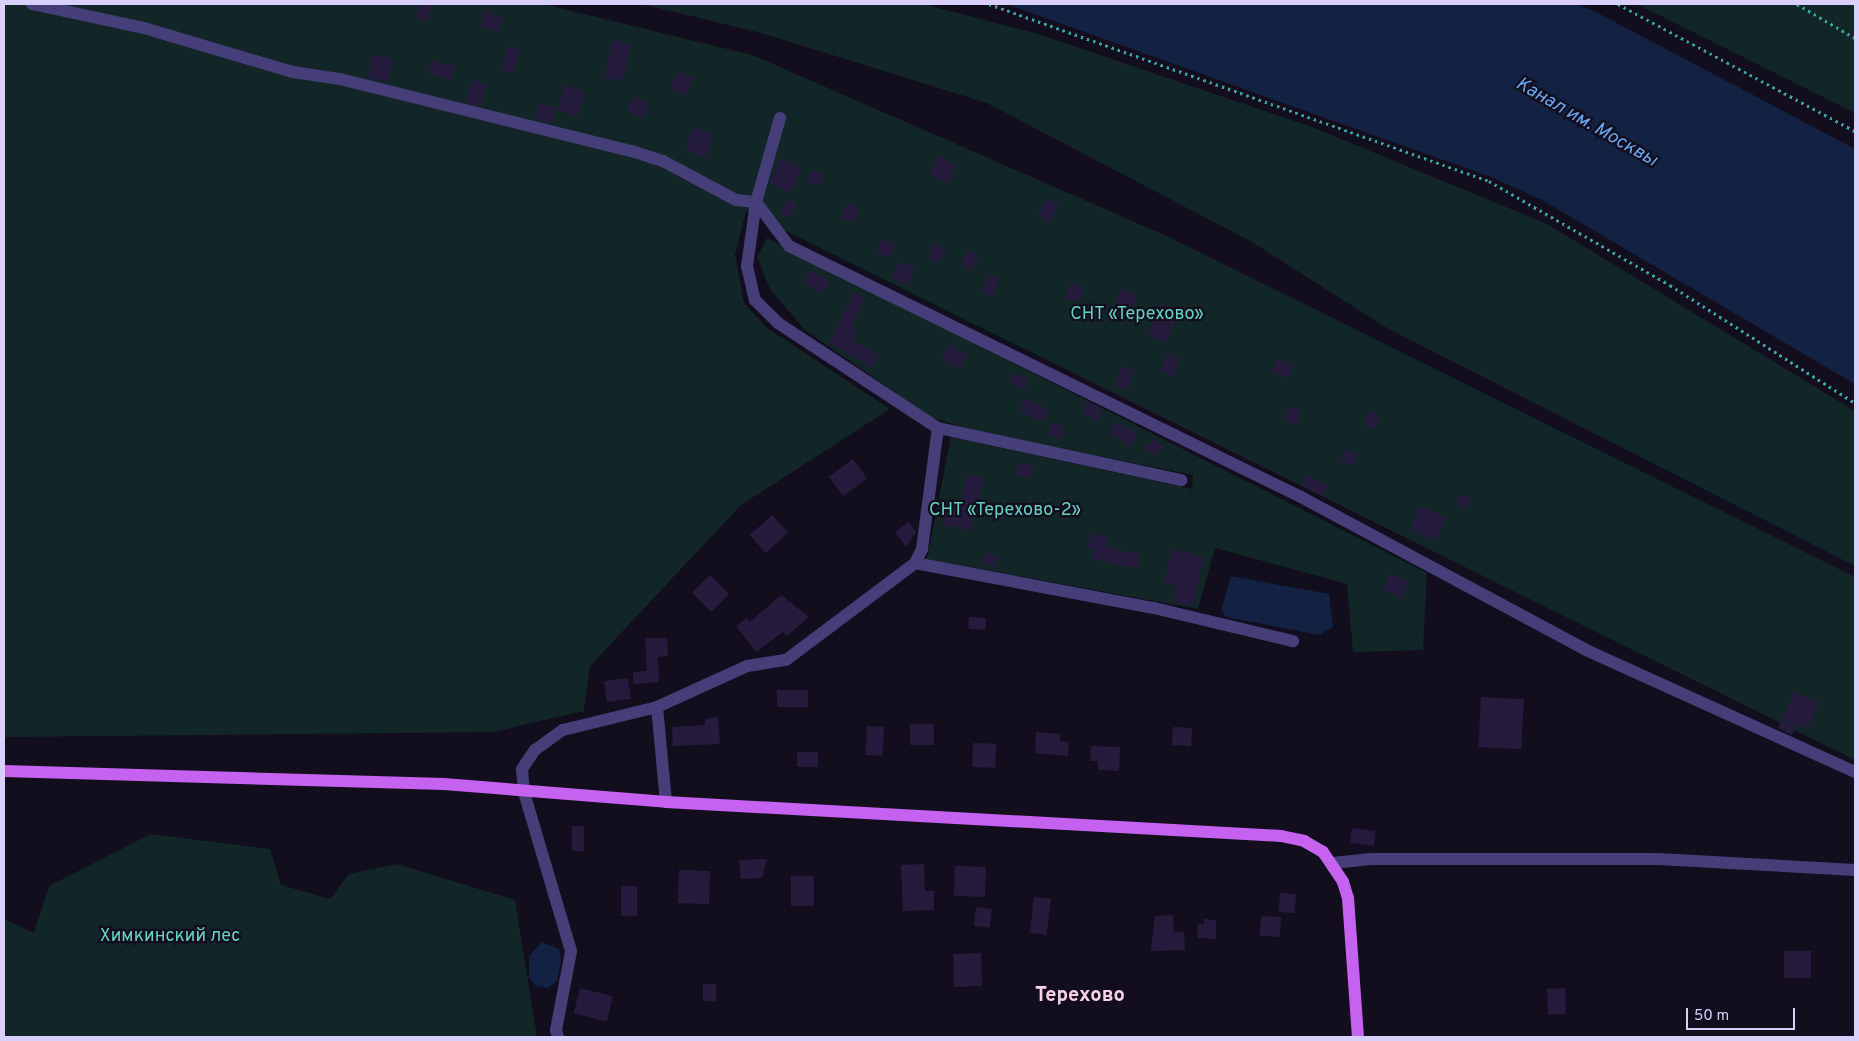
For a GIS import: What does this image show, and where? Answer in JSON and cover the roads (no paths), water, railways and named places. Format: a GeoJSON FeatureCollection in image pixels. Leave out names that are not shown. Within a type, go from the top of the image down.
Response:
{"type":"FeatureCollection","features":[{"type":"Feature","properties":{"kind":"main road"},"geometry":{"type":"LineString","coordinates":[[4,771],[444,784],[524,792],[666,802],[1281,836],[1304,840],[1333,863],[1348,898],[1358,1037]]}},
{"type":"Feature","properties":{"kind":"street"},"geometry":{"type":"LineString","coordinates":[[32,4],[144,28],[293,72],[340,79],[632,151],[663,161],[736,200],[756,202],[789,246],[1301,497],[1586,650],[1855,772]]}},
{"type":"Feature","properties":{"kind":"street"},"geometry":{"type":"LineString","coordinates":[[780,118],[756,202],[747,266],[756,300],[778,323],[938,428],[1181,480]]}},
{"type":"Feature","properties":{"kind":"street"},"geometry":{"type":"LineString","coordinates":[[558,1037],[556,1030],[571,951],[524,792],[522,769],[535,750],[563,730],[657,707],[748,666],[786,660],[915,563],[922,549],[938,428]]}},
{"type":"Feature","properties":{"kind":"street"},"geometry":{"type":"LineString","coordinates":[[915,563],[1154,608],[1293,641]]}},
{"type":"Feature","properties":{"kind":"street"},"geometry":{"type":"LineString","coordinates":[[657,707],[666,802]]}},
{"type":"Feature","properties":{"kind":"street"},"geometry":{"type":"LineString","coordinates":[[1333,863],[1371,859],[1659,859],[1855,870]]}},
{"type":"Feature","properties":{"kind":"water","name":"Канал им. Москвы"},"geometry":{"type":"Polygon","coordinates":[[[1006,4],[1575,4],[1594,11],[1855,149],[1855,384],[1542,200],[1491,177],[1006,4]]]}},
{"type":"Feature","properties":{"kind":"water"},"geometry":{"type":"Polygon","coordinates":[[[1231,576],[1329,594],[1333,627],[1319,635],[1227,617],[1221,611],[1231,576]]]}},
{"type":"Feature","properties":{"kind":"water"},"geometry":{"type":"Polygon","coordinates":[[[542,942],[559,949],[561,960],[557,981],[548,988],[536,986],[529,978],[529,956],[542,942]]]}},
{"type":"Feature","properties":{"kind":"district","name":"Терехово"},"geometry":{"type":"Point","coordinates":[1080,996]}},
{"type":"Feature","properties":{"kind":"park label","name":"СНТ «Терехово»"},"geometry":{"type":"Point","coordinates":[1137,315]}},
{"type":"Feature","properties":{"kind":"park label","name":"СНТ «Терехово-2»"},"geometry":{"type":"Point","coordinates":[1005,511]}},
{"type":"Feature","properties":{"kind":"park label","name":"Химкинский лес"},"geometry":{"type":"Point","coordinates":[170,937]}}]}
